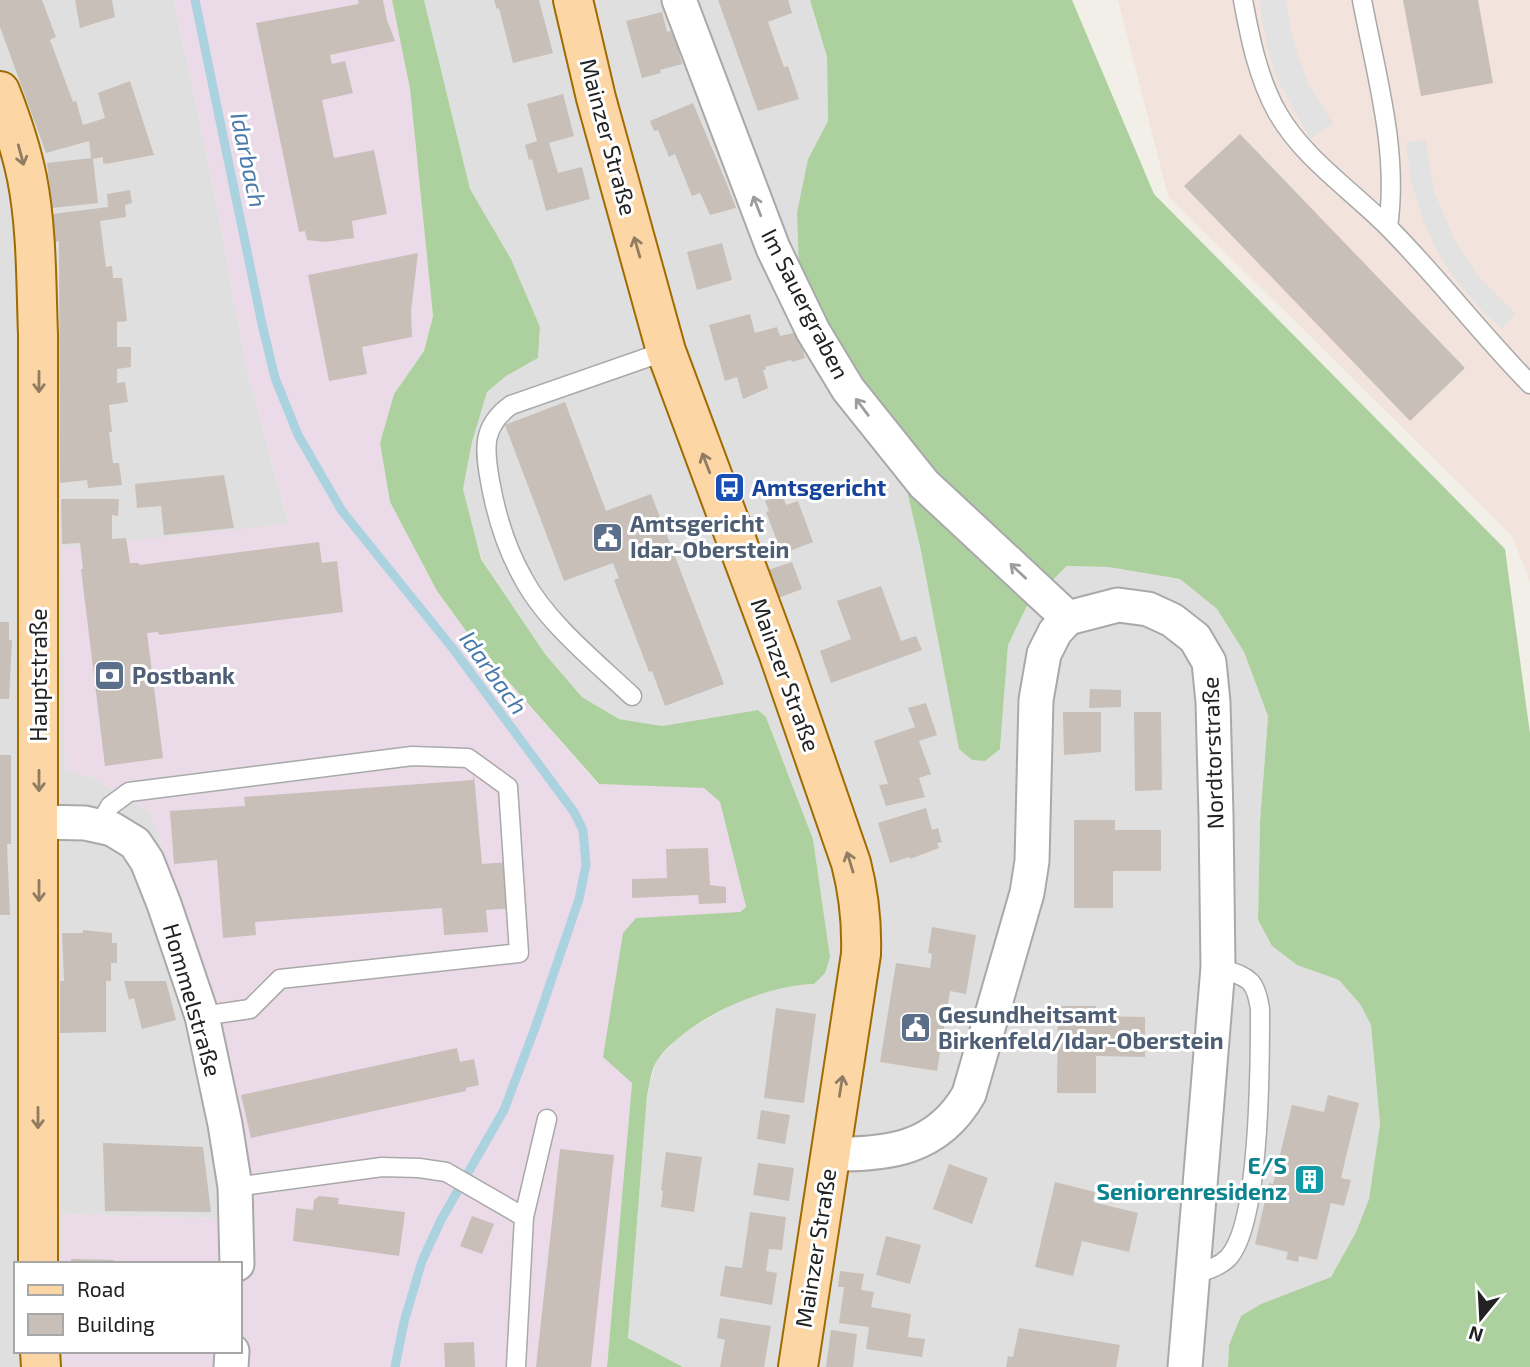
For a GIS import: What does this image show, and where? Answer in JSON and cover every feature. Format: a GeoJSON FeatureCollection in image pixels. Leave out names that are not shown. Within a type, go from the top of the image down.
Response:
{"type":"FeatureCollection","features":[{"type":"Feature","properties":{"kind":"main road","name":"Mainzer Straße"},"geometry":{"type":"LineString","coordinates":[[573,0],[596,98],[666,351],[779,655],[847,850],[858,890],[862,929],[861,954],[798,1367]]}},
{"type":"Feature","properties":{"kind":"main road","name":"Hauptstraße"},"geometry":{"type":"LineString","coordinates":[[0,91],[16,135],[27,178],[36,258],[38,1262]]}},
{"type":"Feature","properties":{"kind":"street","name":"Im Sauergraben"},"geometry":{"type":"LineString","coordinates":[[678,0],[773,248],[813,331],[848,389],[924,484],[1068,618]]}},
{"type":"Feature","properties":{"kind":"street","name":"Nordtorstraße"},"geometry":{"type":"LineString","coordinates":[[1068,618],[1118,605],[1148,609],[1172,620],[1195,638],[1209,662],[1213,702],[1218,967],[1185,1367]]}},
{"type":"Feature","properties":{"kind":"street"},"geometry":{"type":"LineString","coordinates":[[831,1154],[894,1151],[917,1142],[941,1129],[959,1112],[969,1094],[1027,892],[1032,861],[1036,699],[1044,654],[1055,632],[1068,618]]}},
{"type":"Feature","properties":{"kind":"street","name":"Hommelstraße"},"geometry":{"type":"LineString","coordinates":[[39,822],[99,826],[124,835],[141,850],[164,904],[202,1016],[225,1124],[235,1187],[237,1262]]}},
{"type":"Feature","properties":{"kind":"lane"},"geometry":{"type":"LineString","coordinates":[[1243,0],[1261,75],[1276,110],[1296,141],[1388,227],[1530,384]]}},
{"type":"Feature","properties":{"kind":"lane"},"geometry":{"type":"LineString","coordinates":[[1362,0],[1387,132],[1392,197],[1388,227]]}},
{"type":"Feature","properties":{"kind":"lane"},"geometry":{"type":"LineString","coordinates":[[632,696],[557,624],[523,579],[503,533],[494,500],[486,462],[488,431],[496,416],[511,405],[666,351]]}},
{"type":"Feature","properties":{"kind":"lane"},"geometry":{"type":"LineString","coordinates":[[99,826],[110,806],[129,792],[412,756],[468,758],[508,787],[519,953],[280,979],[250,1009],[202,1016]]}},
{"type":"Feature","properties":{"kind":"lane"},"geometry":{"type":"LineString","coordinates":[[1194,1274],[1216,1266],[1229,1257],[1238,1239],[1246,1217],[1256,1135],[1260,1009],[1257,989],[1247,978],[1218,967]]}},
{"type":"Feature","properties":{"kind":"lane"},"geometry":{"type":"LineString","coordinates":[[516,1367],[524,1217],[547,1118]]}},
{"type":"Feature","properties":{"kind":"lane"},"geometry":{"type":"LineString","coordinates":[[235,1187],[382,1167],[419,1168],[446,1172],[524,1217]]}},
{"type":"Feature","properties":{"kind":"shaded area"},"geometry":{"type":"Polygon","coordinates":[[[0,0],[174,0],[215,194],[246,366],[289,525],[63,548],[65,769],[96,779],[151,812],[171,876],[214,993],[250,1174],[223,1219],[61,1214],[61,1262],[14,1262],[14,1353],[63,1353],[65,1367],[0,1367],[0,0]]]}},
{"type":"Feature","properties":{"kind":"shaded area"},"geometry":{"type":"Polygon","coordinates":[[[174,0],[392,0],[410,89],[433,316],[424,351],[394,394],[380,443],[390,502],[437,591],[477,646],[598,784],[704,787],[720,802],[746,907],[740,912],[632,1083],[607,1367],[65,1367],[63,1353],[242,1353],[242,1262],[61,1262],[61,1214],[222,1219],[250,1174],[214,993],[171,876],[151,812],[96,779],[65,769],[62,548],[289,524],[246,366],[215,194],[174,0]]]}},
{"type":"Feature","properties":{"kind":"shaded area"},"geometry":{"type":"Polygon","coordinates":[[[424,0],[810,0],[827,57],[828,121],[808,159],[799,269],[856,371],[906,487],[921,551],[1000,749],[1008,645],[1028,604],[1067,566],[1108,567],[1180,579],[1217,609],[1244,652],[1268,715],[1260,822],[1258,920],[1272,946],[1297,965],[1340,980],[1360,1004],[1371,1025],[1380,1124],[1369,1199],[1356,1232],[1331,1277],[1261,1304],[1242,1316],[1229,1345],[1228,1367],[683,1367],[628,1338],[647,1095],[656,1061],[682,1034],[738,1001],[791,984],[814,984],[830,957],[813,839],[766,717],[758,710],[662,726],[619,719],[582,697],[545,654],[481,558],[463,489],[472,442],[487,392],[506,376],[538,358],[540,327],[511,259],[470,189],[424,0]]]}},
{"type":"Feature","properties":{"kind":"shaded area"},"geometry":{"type":"Polygon","coordinates":[[[1118,0],[1530,0],[1530,582],[1512,536],[1168,196],[1118,0]]]}},
{"type":"Feature","properties":{"kind":"shaded area"},"geometry":{"type":"Polygon","coordinates":[[[1259,0],[1286,0],[1298,56],[1309,85],[1333,124],[1310,139],[1278,81],[1267,48],[1259,0]]]}},
{"type":"Feature","properties":{"kind":"shaded area"},"geometry":{"type":"Polygon","coordinates":[[[1426,140],[1434,191],[1455,241],[1479,277],[1515,314],[1502,329],[1482,311],[1454,278],[1425,225],[1411,182],[1406,142],[1426,140]]]}},
{"type":"Feature","properties":{"kind":"green space"},"geometry":{"type":"Polygon","coordinates":[[[392,0],[424,0],[470,189],[511,259],[540,327],[538,358],[506,376],[487,392],[472,442],[463,489],[481,559],[545,654],[582,697],[619,719],[662,726],[758,710],[766,717],[813,839],[830,957],[825,973],[814,984],[773,991],[707,1018],[671,1044],[658,1059],[651,1076],[647,1095],[628,1338],[683,1367],[607,1367],[632,1083],[603,1057],[623,933],[636,918],[740,912],[746,907],[720,802],[704,788],[599,784],[477,646],[437,591],[390,502],[380,443],[394,394],[424,351],[433,316],[410,89],[392,0]]]}},
{"type":"Feature","properties":{"kind":"green space"},"geometry":{"type":"Polygon","coordinates":[[[810,0],[1072,0],[1154,194],[1505,549],[1530,734],[1530,1367],[1228,1367],[1229,1345],[1241,1316],[1261,1304],[1331,1277],[1356,1232],[1369,1199],[1380,1124],[1371,1025],[1360,1004],[1339,980],[1297,965],[1272,946],[1258,920],[1260,822],[1268,716],[1244,652],[1217,609],[1180,579],[1108,567],[1067,566],[1028,604],[1008,645],[1000,749],[985,761],[972,760],[959,749],[906,487],[856,371],[799,269],[797,213],[808,159],[828,121],[827,57],[810,0]]]}},
{"type":"Feature","properties":{"kind":"building"},"geometry":{"type":"Polygon","coordinates":[[[0,0],[42,0],[56,37],[50,40],[73,102],[76,101],[83,125],[105,118],[98,93],[130,81],[154,155],[106,164],[103,163],[103,157],[93,159],[98,203],[52,208],[47,163],[91,158],[89,141],[46,153],[0,27],[0,0]]]}},
{"type":"Feature","properties":{"kind":"building"},"geometry":{"type":"Polygon","coordinates":[[[75,0],[112,0],[115,17],[80,28],[75,0]]]}},
{"type":"Feature","properties":{"kind":"building"},"geometry":{"type":"Polygon","coordinates":[[[358,0],[383,0],[395,41],[330,55],[332,64],[345,61],[353,93],[322,100],[334,158],[374,150],[387,214],[352,221],[354,238],[325,242],[307,240],[305,231],[299,232],[256,23],[359,4],[358,0]]]}},
{"type":"Feature","properties":{"kind":"building"},"geometry":{"type":"Polygon","coordinates":[[[494,0],[539,0],[553,53],[513,63],[499,8],[497,9],[494,0]]]}},
{"type":"Feature","properties":{"kind":"building"},"geometry":{"type":"Polygon","coordinates":[[[718,0],[788,0],[792,13],[768,22],[784,67],[788,66],[799,99],[758,111],[718,0]]]}},
{"type":"Feature","properties":{"kind":"building"},"geometry":{"type":"Polygon","coordinates":[[[1403,0],[1478,0],[1493,83],[1421,96],[1403,0]]]}},
{"type":"Feature","properties":{"kind":"building"},"geometry":{"type":"Polygon","coordinates":[[[662,12],[667,32],[673,30],[682,64],[642,78],[626,21],[662,12]]]}},
{"type":"Feature","properties":{"kind":"building"},"geometry":{"type":"Polygon","coordinates":[[[563,94],[574,136],[549,143],[558,173],[582,167],[590,199],[546,211],[532,159],[529,160],[525,145],[537,141],[527,104],[563,94]]]}},
{"type":"Feature","properties":{"kind":"building"},"geometry":{"type":"Polygon","coordinates":[[[693,103],[736,208],[710,215],[700,193],[692,196],[675,154],[669,157],[658,130],[654,131],[650,121],[693,103]]]}},
{"type":"Feature","properties":{"kind":"building"},"geometry":{"type":"Polygon","coordinates":[[[1240,134],[1465,368],[1410,421],[1184,186],[1240,134]]]}},
{"type":"Feature","properties":{"kind":"building"},"geometry":{"type":"Polygon","coordinates":[[[130,190],[132,203],[125,205],[126,217],[100,221],[106,267],[112,266],[113,278],[122,278],[127,321],[117,322],[117,347],[131,347],[131,367],[117,369],[117,383],[125,382],[128,402],[109,405],[113,463],[119,463],[122,485],[88,488],[87,480],[60,483],[59,241],[55,242],[53,214],[108,207],[107,194],[130,190]]]}},
{"type":"Feature","properties":{"kind":"building"},"geometry":{"type":"Polygon","coordinates":[[[722,243],[732,280],[697,290],[687,252],[722,243]]]}},
{"type":"Feature","properties":{"kind":"building"},"geometry":{"type":"Polygon","coordinates":[[[418,253],[411,311],[412,337],[362,347],[367,374],[329,381],[308,275],[418,253]]]}},
{"type":"Feature","properties":{"kind":"building"},"geometry":{"type":"Polygon","coordinates":[[[750,314],[755,333],[777,327],[780,336],[798,332],[805,358],[765,367],[766,370],[763,370],[768,388],[743,399],[737,377],[725,381],[709,325],[750,314]]]}},
{"type":"Feature","properties":{"kind":"building","name":"Amtsgericht Idar-Oberstein"},"geometry":{"type":"Polygon","coordinates":[[[565,402],[606,511],[651,494],[724,684],[665,706],[614,580],[619,578],[613,563],[564,581],[505,425],[565,402]]]}},
{"type":"Feature","properties":{"kind":"building"},"geometry":{"type":"Polygon","coordinates":[[[224,475],[234,528],[164,535],[161,506],[137,508],[135,484],[224,475]]]}},
{"type":"Feature","properties":{"kind":"building"},"geometry":{"type":"Polygon","coordinates":[[[782,494],[786,505],[798,501],[813,542],[782,554],[766,512],[769,511],[765,501],[782,494]]]}},
{"type":"Feature","properties":{"kind":"building"},"geometry":{"type":"Polygon","coordinates":[[[61,499],[119,499],[118,516],[112,515],[112,539],[126,538],[130,563],[139,565],[319,542],[322,563],[337,561],[343,612],[159,635],[158,632],[147,633],[163,758],[105,766],[80,543],[62,544],[61,499]]]}},
{"type":"Feature","properties":{"kind":"building"},"geometry":{"type":"Polygon","coordinates":[[[792,562],[802,589],[778,598],[768,570],[792,562]]]}},
{"type":"Feature","properties":{"kind":"building"},"geometry":{"type":"Polygon","coordinates":[[[881,586],[901,641],[916,636],[922,650],[831,683],[820,651],[851,639],[837,601],[881,586]]]}},
{"type":"Feature","properties":{"kind":"building"},"geometry":{"type":"Polygon","coordinates":[[[0,622],[9,622],[9,640],[12,640],[9,699],[0,699],[0,622]]]}},
{"type":"Feature","properties":{"kind":"building"},"geometry":{"type":"Polygon","coordinates":[[[1090,689],[1121,690],[1121,707],[1089,708],[1090,689]]]}},
{"type":"Feature","properties":{"kind":"building"},"geometry":{"type":"Polygon","coordinates":[[[926,703],[937,735],[919,741],[931,774],[919,778],[925,797],[886,806],[879,785],[888,784],[874,741],[915,727],[908,708],[926,703]]]}},
{"type":"Feature","properties":{"kind":"building"},"geometry":{"type":"Polygon","coordinates":[[[1063,712],[1101,712],[1101,752],[1064,755],[1063,712]]]}},
{"type":"Feature","properties":{"kind":"building"},"geometry":{"type":"Polygon","coordinates":[[[1134,712],[1161,712],[1162,790],[1135,791],[1134,712]]]}},
{"type":"Feature","properties":{"kind":"building"},"geometry":{"type":"Polygon","coordinates":[[[0,755],[11,755],[11,844],[7,844],[10,915],[0,915],[0,755]]]}},
{"type":"Feature","properties":{"kind":"building"},"geometry":{"type":"Polygon","coordinates":[[[474,775],[482,864],[509,862],[513,908],[486,910],[488,932],[444,935],[442,908],[255,922],[256,935],[223,938],[217,860],[174,864],[170,811],[245,806],[244,797],[473,780],[474,775]]]}},
{"type":"Feature","properties":{"kind":"building"},"geometry":{"type":"Polygon","coordinates":[[[926,808],[932,830],[938,828],[942,842],[937,843],[939,848],[890,863],[878,823],[926,808]]]}},
{"type":"Feature","properties":{"kind":"building"},"geometry":{"type":"Polygon","coordinates":[[[1074,820],[1115,820],[1115,830],[1161,830],[1161,871],[1113,871],[1113,908],[1074,908],[1074,820]]]}},
{"type":"Feature","properties":{"kind":"building"},"geometry":{"type":"Polygon","coordinates":[[[708,848],[710,885],[726,887],[726,903],[699,904],[698,895],[632,898],[632,879],[667,878],[666,849],[708,848]]]}},
{"type":"Feature","properties":{"kind":"building","name":"Gesundheitsamt Birkenfeld/Idar-Oberstein"},"geometry":{"type":"Polygon","coordinates":[[[932,927],[976,935],[966,994],[950,991],[937,1071],[880,1062],[896,963],[930,968],[932,954],[928,953],[932,927]]]}},
{"type":"Feature","properties":{"kind":"building"},"geometry":{"type":"Polygon","coordinates":[[[83,930],[112,933],[112,943],[117,943],[117,963],[111,963],[111,981],[106,981],[106,1032],[60,1033],[60,981],[64,981],[62,933],[83,933],[83,930]]]}},
{"type":"Feature","properties":{"kind":"building"},"geometry":{"type":"Polygon","coordinates":[[[124,981],[166,981],[176,1020],[142,1029],[134,998],[129,1000],[124,981]]]}},
{"type":"Feature","properties":{"kind":"building"},"geometry":{"type":"Polygon","coordinates":[[[1058,1006],[1096,1006],[1096,1016],[1145,1017],[1145,1057],[1096,1056],[1096,1093],[1057,1093],[1058,1006]]]}},
{"type":"Feature","properties":{"kind":"building"},"geometry":{"type":"Polygon","coordinates":[[[776,1008],[816,1014],[804,1103],[764,1098],[776,1008]]]}},
{"type":"Feature","properties":{"kind":"building"},"geometry":{"type":"Polygon","coordinates":[[[457,1048],[460,1062],[474,1059],[479,1085],[466,1088],[466,1091],[251,1138],[241,1095],[457,1048]]]}},
{"type":"Feature","properties":{"kind":"building","name":"E/S Seniorenresidenz"},"geometry":{"type":"Polygon","coordinates":[[[1328,1095],[1359,1103],[1341,1178],[1351,1180],[1344,1206],[1331,1203],[1317,1260],[1299,1256],[1298,1262],[1286,1259],[1288,1252],[1255,1244],[1269,1183],[1273,1184],[1292,1105],[1324,1112],[1328,1095]]]}},
{"type":"Feature","properties":{"kind":"building"},"geometry":{"type":"Polygon","coordinates":[[[761,1110],[790,1115],[785,1144],[757,1139],[761,1110]]]}},
{"type":"Feature","properties":{"kind":"building"},"geometry":{"type":"Polygon","coordinates":[[[103,1143],[203,1147],[211,1212],[105,1211],[103,1143]]]}},
{"type":"Feature","properties":{"kind":"building"},"geometry":{"type":"Polygon","coordinates":[[[560,1149],[614,1155],[591,1367],[536,1367],[560,1149]]]}},
{"type":"Feature","properties":{"kind":"building"},"geometry":{"type":"Polygon","coordinates":[[[666,1152],[702,1157],[694,1212],[661,1207],[666,1152]]]}},
{"type":"Feature","properties":{"kind":"building"},"geometry":{"type":"Polygon","coordinates":[[[758,1163],[794,1168],[789,1201],[753,1195],[758,1163]]]}},
{"type":"Feature","properties":{"kind":"building"},"geometry":{"type":"Polygon","coordinates":[[[949,1164],[988,1178],[972,1224],[933,1209],[949,1164]]]}},
{"type":"Feature","properties":{"kind":"building"},"geometry":{"type":"Polygon","coordinates":[[[1055,1182],[1095,1192],[1093,1202],[1138,1213],[1129,1252],[1082,1241],[1073,1276],[1035,1267],[1055,1182]]]}},
{"type":"Feature","properties":{"kind":"building"},"geometry":{"type":"Polygon","coordinates":[[[319,1196],[339,1198],[338,1204],[405,1212],[399,1256],[293,1241],[296,1208],[313,1210],[314,1200],[319,1196]]]}},
{"type":"Feature","properties":{"kind":"building"},"geometry":{"type":"Polygon","coordinates":[[[750,1212],[786,1217],[782,1250],[769,1249],[766,1271],[777,1273],[772,1305],[720,1296],[725,1266],[742,1268],[750,1212]]]}},
{"type":"Feature","properties":{"kind":"building"},"geometry":{"type":"Polygon","coordinates":[[[472,1216],[494,1224],[482,1254],[460,1246],[472,1216]]]}},
{"type":"Feature","properties":{"kind":"building"},"geometry":{"type":"Polygon","coordinates":[[[886,1236],[921,1245],[910,1284],[876,1275],[886,1236]]]}},
{"type":"Feature","properties":{"kind":"building"},"geometry":{"type":"Polygon","coordinates":[[[71,1259],[114,1260],[114,1262],[71,1262],[71,1259]]]}},
{"type":"Feature","properties":{"kind":"building"},"geometry":{"type":"Polygon","coordinates":[[[840,1271],[864,1274],[861,1290],[874,1292],[871,1307],[911,1314],[908,1337],[925,1339],[922,1357],[866,1349],[869,1327],[839,1323],[844,1287],[838,1287],[840,1271]]]}},
{"type":"Feature","properties":{"kind":"building"},"geometry":{"type":"Polygon","coordinates":[[[720,1318],[771,1326],[764,1367],[720,1367],[725,1340],[717,1338],[720,1318]]]}},
{"type":"Feature","properties":{"kind":"building"},"geometry":{"type":"Polygon","coordinates":[[[1019,1328],[1120,1345],[1116,1367],[1006,1367],[1008,1356],[1013,1357],[1019,1328]]]}},
{"type":"Feature","properties":{"kind":"building"},"geometry":{"type":"Polygon","coordinates":[[[831,1330],[857,1334],[853,1367],[826,1367],[831,1330]]]}},
{"type":"Feature","properties":{"kind":"building"},"geometry":{"type":"Polygon","coordinates":[[[474,1342],[475,1367],[445,1367],[444,1343],[474,1342]]]}},
{"type":"Feature","properties":{"kind":"waterway","name":"Idarbach"},"geometry":{"type":"LineString","coordinates":[[195,0],[262,324],[275,378],[298,435],[342,511],[454,650],[574,812],[583,830],[586,865],[579,899],[535,1028],[504,1110],[441,1220],[422,1261],[404,1322],[395,1367]]}},
{"type":"Feature","properties":{"kind":"place","name":"Amtsgericht"},"geometry":{"type":"Point","coordinates":[729,488]}},
{"type":"Feature","properties":{"kind":"place","name":"Amtsgericht Idar-Oberstein"},"geometry":{"type":"Point","coordinates":[607,537]}},
{"type":"Feature","properties":{"kind":"place","name":"Postbank"},"geometry":{"type":"Point","coordinates":[109,676]}},
{"type":"Feature","properties":{"kind":"place","name":"Gesundheitsamt Birkenfeld/Idar-Oberstein"},"geometry":{"type":"Point","coordinates":[915,1028]}},
{"type":"Feature","properties":{"kind":"place","name":"E/S Seniorenresidenz"},"geometry":{"type":"Point","coordinates":[1310,1179]}}]}
